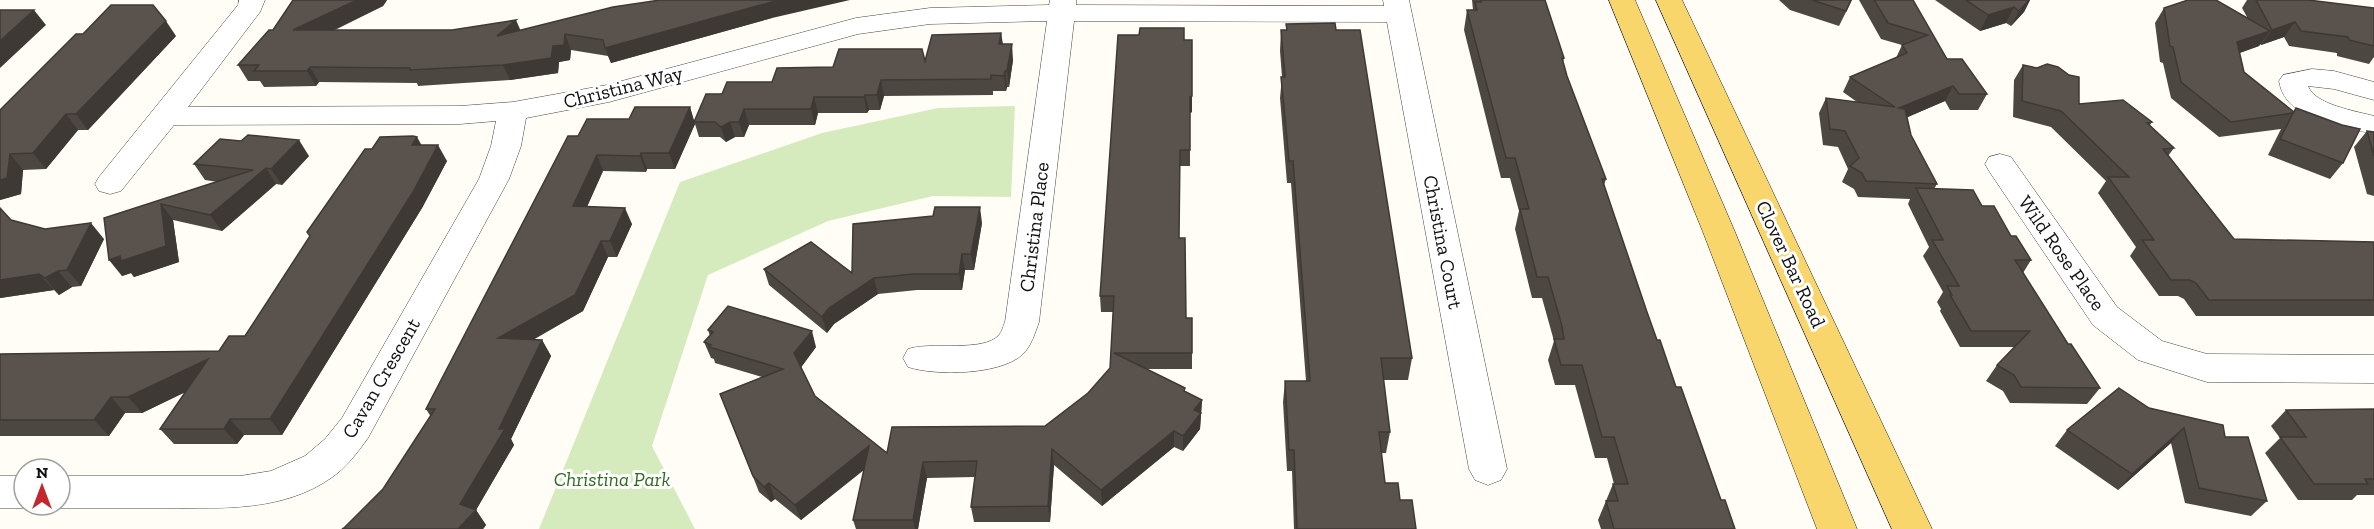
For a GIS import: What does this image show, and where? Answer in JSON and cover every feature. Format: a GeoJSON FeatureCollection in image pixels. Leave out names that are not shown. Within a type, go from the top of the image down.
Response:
{"type":"FeatureCollection","features":[{"type":"Feature","properties":{"kind":"main road"},"geometry":{"type":"LineString","coordinates":[[1622,0],[1719,232],[1836,529]]}},
{"type":"Feature","properties":{"kind":"main road","name":"Clover Bar Road"},"geometry":{"type":"LineString","coordinates":[[1669,0],[1912,529]]}},
{"type":"Feature","properties":{"kind":"street"},"geometry":{"type":"LineString","coordinates":[[110,184],[251,6],[252,0]]}},
{"type":"Feature","properties":{"kind":"street","name":"Christina Way"},"geometry":{"type":"LineString","coordinates":[[166,116],[460,115],[513,111],[609,93],[856,26],[939,15],[1062,7]]}},
{"type":"Feature","properties":{"kind":"street","name":"Christina Court"},"geometry":{"type":"LineString","coordinates":[[1062,7],[1397,7],[1488,469]]}},
{"type":"Feature","properties":{"kind":"street","name":"Christina Place"},"geometry":{"type":"LineString","coordinates":[[921,358],[988,355],[1002,351],[1011,345],[1017,336],[1022,322],[1062,7]]}},
{"type":"Feature","properties":{"kind":"street"},"geometry":{"type":"LineString","coordinates":[[2374,91],[2315,77],[2301,77],[2293,81],[2292,88],[2298,97],[2325,112],[2374,125]]}},
{"type":"Feature","properties":{"kind":"street","name":"Cavan Crescent"},"geometry":{"type":"LineString","coordinates":[[72,492],[240,492],[273,487],[300,477],[338,450],[355,428],[494,179],[506,146],[513,111]]}},
{"type":"Feature","properties":{"kind":"street","name":"Wild Rose Place"},"geometry":{"type":"LineString","coordinates":[[2000,164],[2106,316],[2150,351],[2207,368],[2374,369]]}},
{"type":"Feature","properties":{"kind":"green space","name":"Christina Park"},"geometry":{"type":"Polygon","coordinates":[[[1015,106],[1011,197],[933,196],[828,221],[708,275],[652,446],[695,529],[539,529],[680,182],[822,133],[938,108],[1015,106]]]}},
{"type":"Feature","properties":{"kind":"building"},"geometry":{"type":"Polygon","coordinates":[[[293,0],[357,0],[293,30],[452,30],[516,20],[497,36],[613,7],[660,0],[779,0],[605,48],[603,40],[565,34],[564,45],[553,46],[551,58],[503,65],[410,70],[410,68],[310,67],[307,71],[254,71],[259,65],[238,65],[269,30],[273,30],[293,0]]]}},
{"type":"Feature","properties":{"kind":"building"},"geometry":{"type":"Polygon","coordinates":[[[1480,0],[1545,0],[1564,58],[1562,58],[1567,76],[1606,179],[1602,179],[1657,340],[1660,340],[1676,387],[1681,387],[1721,500],[1725,500],[1735,529],[1614,529],[1606,501],[1618,501],[1613,484],[1628,484],[1614,437],[1602,437],[1582,365],[1561,365],[1554,339],[1564,339],[1562,326],[1548,277],[1537,277],[1520,209],[1529,209],[1515,158],[1506,158],[1467,10],[1477,10],[1475,2],[1481,2],[1480,0]]]}},
{"type":"Feature","properties":{"kind":"building"},"geometry":{"type":"Polygon","coordinates":[[[1812,0],[1851,0],[1846,11],[1812,0]]]}},
{"type":"Feature","properties":{"kind":"building"},"geometry":{"type":"Polygon","coordinates":[[[1874,0],[1913,0],[1947,59],[1962,59],[1987,94],[1959,94],[1953,86],[1899,108],[1905,109],[1911,135],[1937,184],[1866,181],[1862,173],[1850,166],[1859,158],[1845,131],[1830,129],[1826,98],[1895,107],[1850,77],[1907,53],[1902,45],[1928,35],[1888,23],[1874,0]]]}},
{"type":"Feature","properties":{"kind":"building"},"geometry":{"type":"Polygon","coordinates":[[[1966,0],[2029,0],[2019,11],[2014,7],[1988,15],[1966,0]]]}},
{"type":"Feature","properties":{"kind":"building"},"geometry":{"type":"Polygon","coordinates":[[[2188,0],[2216,0],[2270,31],[2237,42],[2244,72],[2294,112],[2296,108],[2342,125],[2360,129],[2343,163],[2280,139],[2293,113],[2231,122],[2181,82],[2173,47],[2170,46],[2164,8],[2188,0]]]}},
{"type":"Feature","properties":{"kind":"building"},"geometry":{"type":"Polygon","coordinates":[[[2256,0],[2308,0],[2374,8],[2374,46],[2349,40],[2348,37],[2301,31],[2295,22],[2272,30],[2256,0]]]}},
{"type":"Feature","properties":{"kind":"building"},"geometry":{"type":"Polygon","coordinates":[[[111,5],[153,5],[166,21],[76,114],[66,114],[33,153],[10,154],[7,178],[0,180],[0,110],[76,34],[83,34],[111,5]]]}},
{"type":"Feature","properties":{"kind":"building"},"geometry":{"type":"Polygon","coordinates":[[[0,10],[34,10],[0,41],[0,10]]]}},
{"type":"Feature","properties":{"kind":"building"},"geometry":{"type":"Polygon","coordinates":[[[1335,23],[1336,30],[1360,30],[1412,358],[1381,358],[1390,432],[1379,432],[1385,483],[1398,483],[1400,500],[1412,500],[1416,529],[1297,529],[1294,450],[1289,450],[1285,381],[1310,381],[1293,161],[1289,161],[1281,77],[1285,77],[1281,30],[1287,30],[1286,24],[1335,23]]]}},
{"type":"Feature","properties":{"kind":"building"},"geometry":{"type":"Polygon","coordinates":[[[1140,28],[1184,28],[1184,40],[1192,40],[1190,150],[1180,150],[1179,238],[1185,238],[1186,318],[1192,318],[1192,353],[1114,353],[1185,388],[1184,391],[1202,400],[1194,410],[1201,413],[1183,436],[1174,431],[1101,490],[1052,449],[1048,506],[971,507],[977,461],[923,462],[913,520],[853,520],[869,446],[795,505],[769,483],[764,487],[753,476],[720,394],[783,369],[709,347],[711,345],[704,342],[713,332],[708,330],[728,306],[812,331],[794,353],[815,396],[887,453],[892,427],[1045,426],[1088,393],[1110,368],[1114,296],[1100,296],[1118,35],[1139,35],[1140,28]]]}},
{"type":"Feature","properties":{"kind":"building"},"geometry":{"type":"Polygon","coordinates":[[[1001,33],[999,44],[1012,44],[1004,76],[991,75],[991,79],[881,80],[877,95],[814,97],[811,109],[744,109],[739,122],[730,122],[721,127],[715,122],[694,122],[706,94],[722,94],[727,82],[772,82],[777,68],[833,67],[839,49],[922,49],[925,61],[932,35],[1001,33]]]}},
{"type":"Feature","properties":{"kind":"building"},"geometry":{"type":"Polygon","coordinates":[[[2047,64],[2058,67],[2069,75],[2079,77],[2079,104],[2123,100],[2152,122],[2147,123],[2174,148],[2163,149],[2234,239],[2374,242],[2374,300],[2209,300],[2196,283],[2190,280],[2171,280],[2142,240],[2154,240],[2108,177],[2129,177],[2061,111],[2022,101],[2023,65],[2037,68],[2047,64]]]}},
{"type":"Feature","properties":{"kind":"building"},"geometry":{"type":"Polygon","coordinates":[[[635,107],[690,107],[669,153],[641,153],[640,156],[597,155],[573,206],[625,208],[610,241],[601,241],[575,295],[498,338],[542,340],[499,429],[505,429],[460,504],[476,510],[458,529],[342,529],[383,489],[435,409],[426,409],[568,136],[578,136],[587,119],[629,119],[635,107]]]}},
{"type":"Feature","properties":{"kind":"building"},"geometry":{"type":"Polygon","coordinates":[[[2367,131],[2374,132],[2374,156],[2367,131]]]}},
{"type":"Feature","properties":{"kind":"building"},"geometry":{"type":"Polygon","coordinates":[[[248,135],[299,140],[271,169],[266,168],[210,215],[161,204],[166,246],[121,261],[120,256],[109,260],[104,218],[253,170],[194,164],[220,139],[241,141],[248,135]]]}},
{"type":"Feature","properties":{"kind":"building"},"geometry":{"type":"Polygon","coordinates":[[[380,137],[417,137],[412,145],[438,145],[413,192],[270,419],[230,419],[224,429],[160,429],[208,359],[128,397],[111,397],[94,420],[0,420],[0,354],[219,351],[229,336],[245,336],[310,236],[307,232],[365,149],[372,149],[380,137]]]}},
{"type":"Feature","properties":{"kind":"building"},"geometry":{"type":"Polygon","coordinates":[[[1916,188],[1973,190],[1982,206],[1994,206],[2011,236],[2016,236],[2031,260],[2015,260],[2068,344],[2071,344],[2100,388],[2021,387],[2014,375],[1997,365],[2030,331],[1971,331],[1950,295],[1952,295],[1947,286],[1959,286],[1932,240],[1943,240],[1916,188]]]}},
{"type":"Feature","properties":{"kind":"building"},"geometry":{"type":"Polygon","coordinates":[[[935,207],[980,207],[971,254],[962,254],[959,274],[914,274],[874,278],[829,308],[822,317],[764,269],[811,242],[852,273],[853,224],[933,216],[935,207]]]}},
{"type":"Feature","properties":{"kind":"building"},"geometry":{"type":"Polygon","coordinates":[[[0,208],[11,220],[45,229],[91,223],[67,270],[58,271],[45,278],[39,274],[0,280],[0,208]]]}},
{"type":"Feature","properties":{"kind":"building"},"geometry":{"type":"Polygon","coordinates":[[[2119,388],[2149,408],[2223,425],[2225,437],[2248,437],[2267,501],[2199,488],[2184,428],[2132,474],[2067,430],[2119,388]]]}},
{"type":"Feature","properties":{"kind":"building"},"geometry":{"type":"Polygon","coordinates":[[[2374,409],[2374,479],[2365,479],[2368,484],[2314,484],[2280,437],[2306,437],[2286,410],[2374,409]]]}}]}
